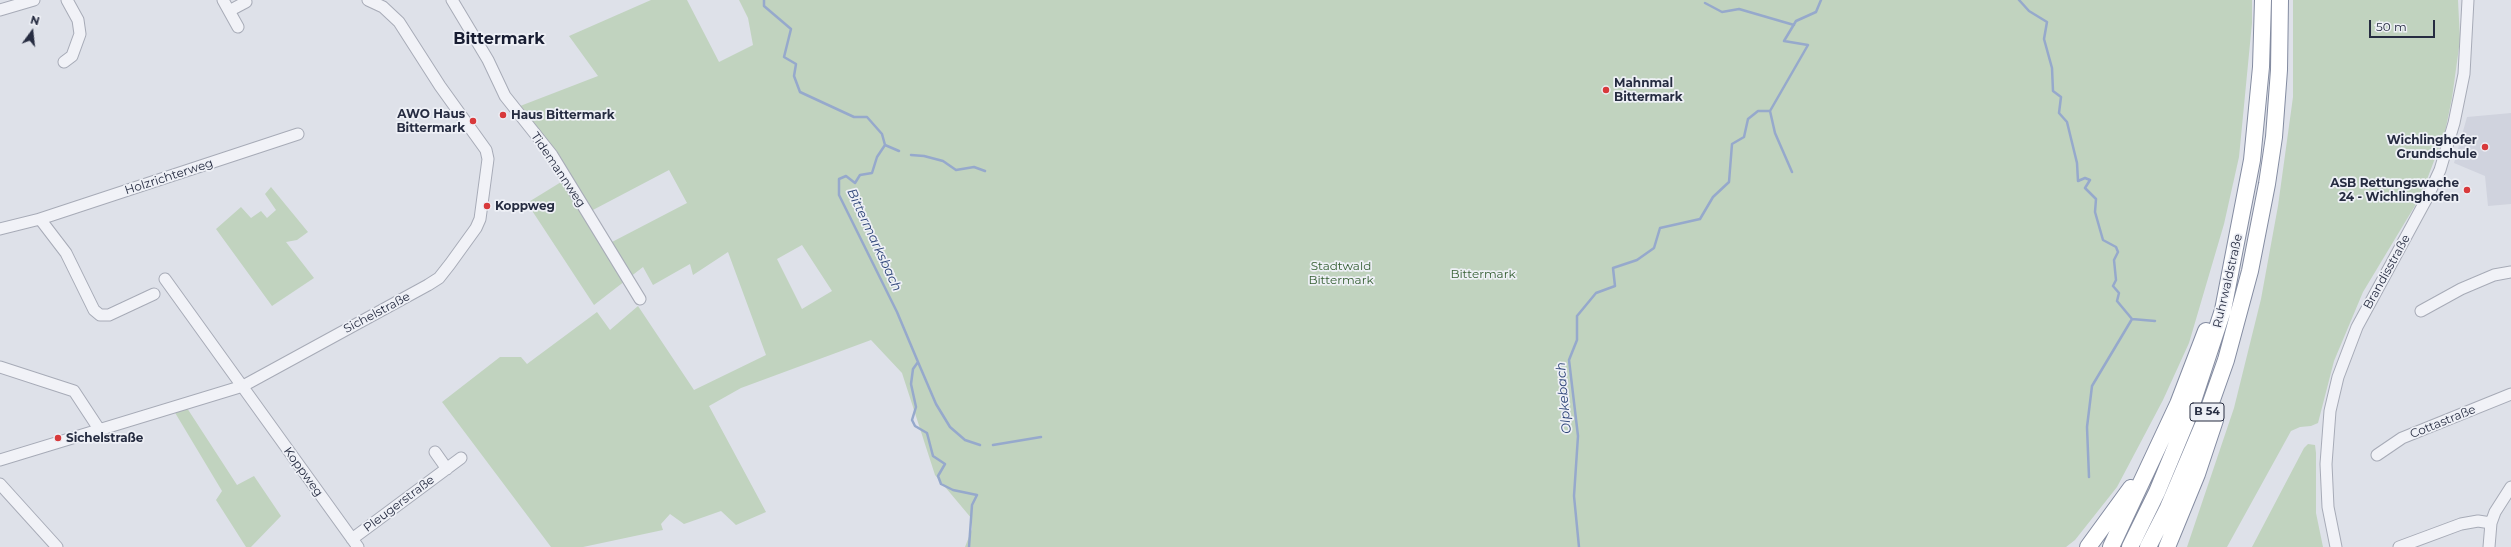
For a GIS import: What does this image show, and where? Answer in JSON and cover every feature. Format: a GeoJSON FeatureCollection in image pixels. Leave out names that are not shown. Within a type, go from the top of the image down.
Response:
{"type":"FeatureCollection","features":[{"type":"Feature","properties":{"kind":"highway","name":"Ruhrwaldstraße"},"geometry":{"type":"LineString","coordinates":[[2130,547],[2186,422],[2223,310],[2252,160],[2261,67],[2263,0]]}},
{"type":"Feature","properties":{"kind":"highway","name":"B 54"},"geometry":{"type":"LineString","coordinates":[[2148,547],[2167,510],[2203,425],[2226,360],[2250,272],[2274,137],[2279,70],[2280,0]]}},
{"type":"Feature","properties":{"kind":"highway"},"geometry":{"type":"LineString","coordinates":[[2168,545],[2197,474],[2236,351],[2246,315],[2250,272]]}},
{"type":"Feature","properties":{"kind":"highway"},"geometry":{"type":"LineString","coordinates":[[2111,547],[2157,451],[2214,308],[2228,280]]}},
{"type":"Feature","properties":{"kind":"highway"},"geometry":{"type":"LineString","coordinates":[[2088,547],[2157,451]]}},
{"type":"Feature","properties":{"kind":"street"},"geometry":{"type":"LineString","coordinates":[[0,10],[34,0]]}},
{"type":"Feature","properties":{"kind":"street"},"geometry":{"type":"LineString","coordinates":[[64,62],[72,56],[80,34],[78,20],[67,0]]}},
{"type":"Feature","properties":{"kind":"street"},"geometry":{"type":"LineString","coordinates":[[223,0],[238,27]]}},
{"type":"Feature","properties":{"kind":"street","name":"Sichelstraße"},"geometry":{"type":"LineString","coordinates":[[0,460],[243,386],[439,278],[476,228],[480,219],[488,159],[486,150],[440,86],[399,22],[392,14],[368,0]]}},
{"type":"Feature","properties":{"kind":"street","name":"Tidemannweg"},"geometry":{"type":"LineString","coordinates":[[452,0],[488,60],[506,96],[552,155],[640,299]]}},
{"type":"Feature","properties":{"kind":"street","name":"Brandisstraße"},"geometry":{"type":"LineString","coordinates":[[2336,547],[2328,507],[2326,464],[2327,435],[2334,393],[2345,355],[2356,327],[2427,198],[2440,170],[2454,123],[2464,74],[2468,0]]}},
{"type":"Feature","properties":{"kind":"street"},"geometry":{"type":"LineString","coordinates":[[229,11],[246,2]]}},
{"type":"Feature","properties":{"kind":"street","name":"Holzrichterweg"},"geometry":{"type":"LineString","coordinates":[[0,229],[40,220],[298,134]]}},
{"type":"Feature","properties":{"kind":"street"},"geometry":{"type":"LineString","coordinates":[[40,220],[66,253],[94,310],[100,315],[109,315],[154,294]]}},
{"type":"Feature","properties":{"kind":"street"},"geometry":{"type":"LineString","coordinates":[[2421,311],[2461,289],[2494,275],[2511,272]]}},
{"type":"Feature","properties":{"kind":"street","name":"Koppweg"},"geometry":{"type":"LineString","coordinates":[[165,279],[355,543]]}},
{"type":"Feature","properties":{"kind":"street"},"geometry":{"type":"LineString","coordinates":[[0,367],[74,391],[99,429]]}},
{"type":"Feature","properties":{"kind":"street","name":"Cottastraße"},"geometry":{"type":"LineString","coordinates":[[2377,455],[2402,438],[2511,394]]}},
{"type":"Feature","properties":{"kind":"street","name":"Pleugerstraße"},"geometry":{"type":"LineString","coordinates":[[435,452],[447,469]]}},
{"type":"Feature","properties":{"kind":"street","name":"Pleugerstraße"},"geometry":{"type":"LineString","coordinates":[[355,543],[461,458]]}},
{"type":"Feature","properties":{"kind":"street"},"geometry":{"type":"LineString","coordinates":[[0,484],[57,547]]}},
{"type":"Feature","properties":{"kind":"street"},"geometry":{"type":"LineString","coordinates":[[2489,547],[2491,523],[2495,512],[2511,487]]}},
{"type":"Feature","properties":{"kind":"street"},"geometry":{"type":"LineString","coordinates":[[2399,547],[2461,524],[2478,521],[2491,523]]}},
{"type":"Feature","properties":{"kind":"shaded area","name":"Wichlinghofer Grundschule"},"geometry":{"type":"Polygon","coordinates":[[[2511,113],[2511,204],[2488,206],[2485,176],[2454,163],[2467,117],[2511,113]]]}},
{"type":"Feature","properties":{"kind":"green space","name":"Stadtwald Bittermark"},"geometry":{"type":"Polygon","coordinates":[[[651,0],[687,0],[719,62],[753,45],[748,18],[739,0],[2252,0],[2252,23],[2239,157],[2224,224],[2189,343],[2163,400],[2117,487],[2075,540],[2066,547],[965,547],[972,529],[972,519],[935,475],[902,373],[871,340],[741,388],[709,406],[766,512],[736,525],[721,511],[684,524],[670,514],[661,524],[663,530],[583,547],[551,547],[442,402],[500,357],[521,357],[527,364],[597,312],[610,330],[638,306],[694,390],[766,355],[728,252],[693,275],[690,264],[653,285],[643,267],[594,305],[527,203],[566,179],[515,108],[598,76],[569,36],[651,0]],[[669,170],[591,211],[612,242],[687,203],[669,170]],[[802,245],[777,259],[802,309],[832,291],[802,245]]]}},
{"type":"Feature","properties":{"kind":"green space"},"geometry":{"type":"Polygon","coordinates":[[[2293,0],[2458,0],[2460,40],[2452,98],[2445,132],[2426,182],[2416,204],[2363,292],[2334,361],[2318,423],[2311,426],[2300,427],[2291,431],[2227,547],[2187,547],[2234,408],[2261,299],[2278,206],[2293,97],[2293,0]]]}},
{"type":"Feature","properties":{"kind":"green space"},"geometry":{"type":"Polygon","coordinates":[[[271,187],[308,232],[297,240],[286,242],[314,278],[272,306],[216,229],[241,207],[251,218],[261,211],[267,218],[276,210],[265,194],[271,187]]]}},
{"type":"Feature","properties":{"kind":"green space"},"geometry":{"type":"Polygon","coordinates":[[[187,408],[237,485],[254,476],[281,516],[251,547],[246,547],[216,500],[222,491],[174,411],[187,408]]]}},
{"type":"Feature","properties":{"kind":"green space"},"geometry":{"type":"Polygon","coordinates":[[[2308,444],[2315,445],[2316,513],[2323,547],[2252,547],[2304,448],[2308,444]]]}},
{"type":"Feature","properties":{"kind":"waterway","name":"Bittermarksbach"},"geometry":{"type":"LineString","coordinates":[[764,0],[764,6],[791,29],[784,57],[796,64],[794,76],[800,92],[854,117],[867,117],[882,134],[885,145],[877,157],[872,173],[860,175],[855,183],[846,176],[839,179],[839,195],[897,312],[918,362],[913,369],[911,384],[916,407],[912,420],[915,426],[927,433],[933,456],[945,464],[938,476],[941,484],[953,490],[977,495],[972,505],[969,547]]}},
{"type":"Feature","properties":{"kind":"waterway","name":"Olpkebach"},"geometry":{"type":"LineString","coordinates":[[1579,547],[1574,496],[1578,436],[1569,360],[1577,340],[1577,316],[1596,293],[1615,286],[1613,268],[1637,260],[1654,248],[1660,228],[1700,219],[1713,197],[1729,182],[1732,144],[1744,137],[1748,119],[1758,111],[1770,111],[1808,45],[1784,41],[1796,21],[1816,12],[1821,0]]}},
{"type":"Feature","properties":{"kind":"waterway"},"geometry":{"type":"LineString","coordinates":[[2019,0],[2029,11],[2047,22],[2044,39],[2052,68],[2053,91],[2061,97],[2059,113],[2067,122],[2077,163],[2078,181],[2085,178],[2090,180],[2085,188],[2096,199],[2095,212],[2103,240],[2116,247],[2118,252],[2114,260],[2116,280],[2113,286],[2119,293],[2117,301],[2132,319],[2155,321]]}},
{"type":"Feature","properties":{"kind":"waterway"},"geometry":{"type":"LineString","coordinates":[[1705,3],[1722,12],[1739,9],[1794,25]]}},
{"type":"Feature","properties":{"kind":"waterway"},"geometry":{"type":"LineString","coordinates":[[1770,111],[1775,133],[1792,172]]}},
{"type":"Feature","properties":{"kind":"waterway"},"geometry":{"type":"LineString","coordinates":[[885,145],[899,151]]}},
{"type":"Feature","properties":{"kind":"waterway"},"geometry":{"type":"LineString","coordinates":[[911,155],[924,156],[943,161],[956,170],[974,167],[985,171]]}},
{"type":"Feature","properties":{"kind":"waterway"},"geometry":{"type":"LineString","coordinates":[[2089,477],[2087,427],[2092,386],[2132,319]]}},
{"type":"Feature","properties":{"kind":"waterway"},"geometry":{"type":"LineString","coordinates":[[918,362],[936,404],[950,427],[965,440],[980,445]]}},
{"type":"Feature","properties":{"kind":"waterway"},"geometry":{"type":"LineString","coordinates":[[993,445],[1041,437]]}},
{"type":"Feature","properties":{"kind":"place","name":"Mahnmal Bittermark"},"geometry":{"type":"Point","coordinates":[1606,90]}},
{"type":"Feature","properties":{"kind":"place","name":"Haus Bittermark"},"geometry":{"type":"Point","coordinates":[503,115]}},
{"type":"Feature","properties":{"kind":"place","name":"AWO Haus Bittermark"},"geometry":{"type":"Point","coordinates":[473,121]}},
{"type":"Feature","properties":{"kind":"place","name":"Wichlinghofer Grundschule"},"geometry":{"type":"Point","coordinates":[2485,147]}},
{"type":"Feature","properties":{"kind":"place","name":"ASB Rettungswache 24 - Wichlinghofen"},"geometry":{"type":"Point","coordinates":[2467,190]}},
{"type":"Feature","properties":{"kind":"place","name":"Koppweg"},"geometry":{"type":"Point","coordinates":[487,206]}},
{"type":"Feature","properties":{"kind":"place","name":"Sichelstraße"},"geometry":{"type":"Point","coordinates":[58,438]}},
{"type":"Feature","properties":{"kind":"district","name":"Bittermark"},"geometry":{"type":"Point","coordinates":[499,39]}}]}
